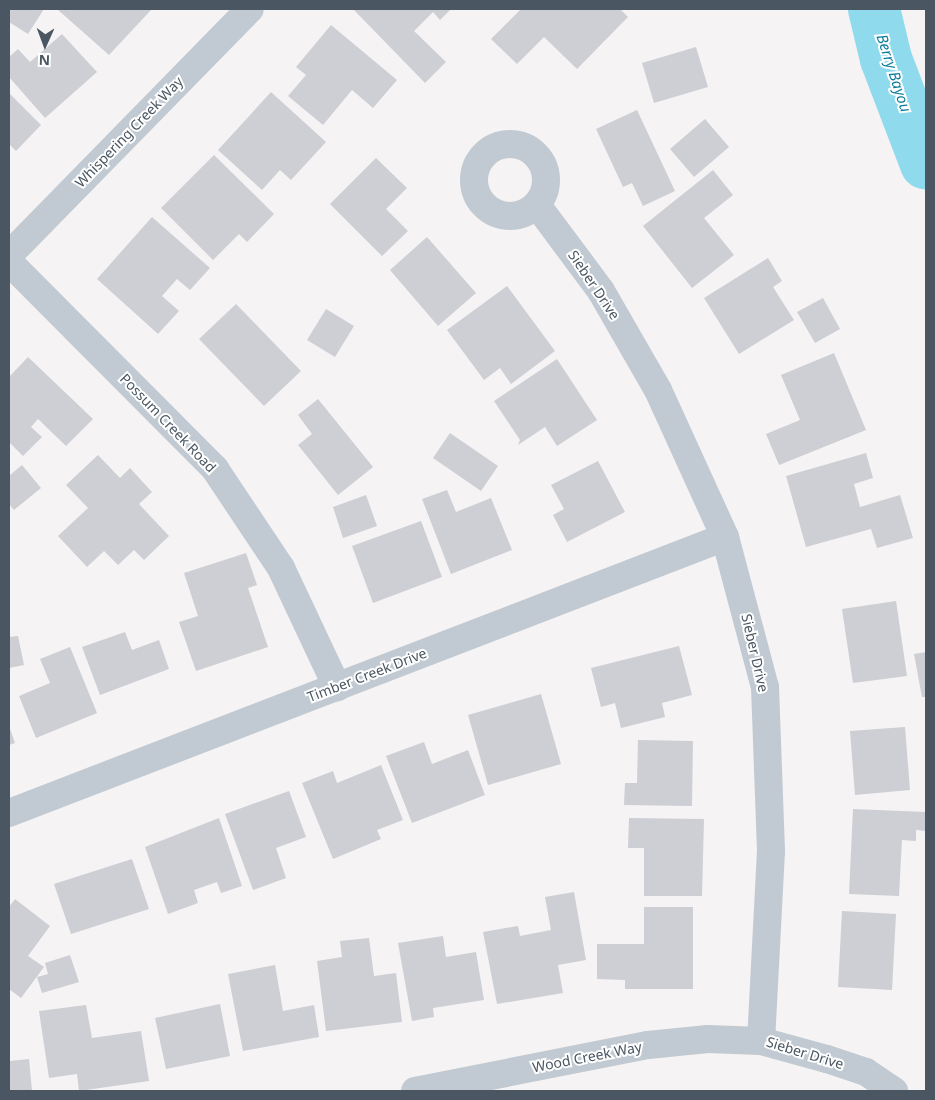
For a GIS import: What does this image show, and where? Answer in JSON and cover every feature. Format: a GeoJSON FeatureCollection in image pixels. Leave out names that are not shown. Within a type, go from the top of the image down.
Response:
{"type":"FeatureCollection","features":[{"type":"Feature","properties":{"kind":"street","name":"Whispering Creek Way"},"geometry":{"type":"LineString","coordinates":[[9,255],[250,9]]}},
{"type":"Feature","properties":{"kind":"street","name":"Sieber Drive"},"geometry":{"type":"LineString","coordinates":[[537,205],[601,291],[658,390],[725,537],[765,687],[771,851],[761,1041],[866,1072],[894,1091]]}},
{"type":"Feature","properties":{"kind":"street","name":"Possum Creek Road"},"geometry":{"type":"LineString","coordinates":[[9,262],[215,469],[281,568],[337,686]]}},
{"type":"Feature","properties":{"kind":"street","name":"Timber Creek Drive"},"geometry":{"type":"LineString","coordinates":[[9,813],[725,537]]}},
{"type":"Feature","properties":{"kind":"street","name":"Wood Creek Way"},"geometry":{"type":"LineString","coordinates":[[414,1091],[648,1045],[708,1039],[761,1041]]}},
{"type":"Feature","properties":{"kind":"building"},"geometry":{"type":"Polygon","coordinates":[[[9,9],[44,9],[28,34],[9,22],[9,9]]]}},
{"type":"Feature","properties":{"kind":"building"},"geometry":{"type":"Polygon","coordinates":[[[57,9],[152,9],[109,55],[57,9]]]}},
{"type":"Feature","properties":{"kind":"building"},"geometry":{"type":"Polygon","coordinates":[[[353,9],[451,9],[440,20],[433,12],[414,31],[446,62],[425,83],[353,9]]]}},
{"type":"Feature","properties":{"kind":"building"},"geometry":{"type":"Polygon","coordinates":[[[521,9],[620,9],[628,17],[577,69],[544,37],[517,64],[491,39],[521,9]]]}},
{"type":"Feature","properties":{"kind":"building"},"geometry":{"type":"Polygon","coordinates":[[[331,25],[397,80],[373,108],[352,90],[323,125],[288,96],[306,75],[296,67],[331,25]]]}},
{"type":"Feature","properties":{"kind":"building"},"geometry":{"type":"Polygon","coordinates":[[[62,34],[97,72],[45,118],[9,77],[9,57],[18,49],[30,62],[62,34]]]}},
{"type":"Feature","properties":{"kind":"building"},"geometry":{"type":"Polygon","coordinates":[[[696,47],[708,87],[654,103],[642,63],[696,47]]]}},
{"type":"Feature","properties":{"kind":"building"},"geometry":{"type":"Polygon","coordinates":[[[271,92],[326,142],[291,180],[280,170],[262,190],[218,150],[271,92]]]}},
{"type":"Feature","properties":{"kind":"building"},"geometry":{"type":"Polygon","coordinates":[[[9,93],[41,125],[16,151],[9,144],[9,93]]]}},
{"type":"Feature","properties":{"kind":"building"},"geometry":{"type":"Polygon","coordinates":[[[637,110],[675,191],[643,206],[632,183],[623,187],[596,129],[637,110]]]}},
{"type":"Feature","properties":{"kind":"building"},"geometry":{"type":"Polygon","coordinates":[[[705,119],[729,147],[694,177],[670,149],[705,119]]]}},
{"type":"Feature","properties":{"kind":"building"},"geometry":{"type":"Polygon","coordinates":[[[214,155],[274,214],[247,242],[239,234],[213,260],[161,208],[214,155]]]}},
{"type":"Feature","properties":{"kind":"building"},"geometry":{"type":"Polygon","coordinates":[[[376,158],[407,188],[386,209],[408,231],[382,256],[330,204],[376,158]]]}},
{"type":"Feature","properties":{"kind":"building"},"geometry":{"type":"Polygon","coordinates":[[[713,170],[733,195],[704,218],[734,255],[692,288],[643,226],[713,170]]]}},
{"type":"Feature","properties":{"kind":"building"},"geometry":{"type":"Polygon","coordinates":[[[152,217],[210,268],[190,290],[177,279],[162,296],[179,311],[158,334],[97,279],[152,217]]]}},
{"type":"Feature","properties":{"kind":"building"},"geometry":{"type":"Polygon","coordinates":[[[427,237],[476,293],[438,326],[390,270],[427,237]]]}},
{"type":"Feature","properties":{"kind":"building"},"geometry":{"type":"Polygon","coordinates":[[[768,258],[782,281],[773,287],[794,320],[739,354],[704,298],[768,258]]]}},
{"type":"Feature","properties":{"kind":"building"},"geometry":{"type":"Polygon","coordinates":[[[507,286],[555,351],[511,384],[500,368],[484,380],[447,330],[507,286]]]}},
{"type":"Feature","properties":{"kind":"building"},"geometry":{"type":"Polygon","coordinates":[[[823,298],[840,329],[815,343],[797,312],[823,298]]]}},
{"type":"Feature","properties":{"kind":"building"},"geometry":{"type":"Polygon","coordinates":[[[236,304],[301,371],[264,406],[199,339],[236,304]]]}},
{"type":"Feature","properties":{"kind":"building"},"geometry":{"type":"Polygon","coordinates":[[[326,309],[354,326],[335,357],[307,340],[326,309]]]}},
{"type":"Feature","properties":{"kind":"building"},"geometry":{"type":"Polygon","coordinates":[[[834,353],[866,430],[779,465],[766,434],[800,420],[781,375],[834,353]]]}},
{"type":"Feature","properties":{"kind":"building"},"geometry":{"type":"Polygon","coordinates":[[[28,357],[93,419],[66,446],[38,419],[31,427],[42,437],[23,456],[9,442],[9,377],[28,357]]]}},
{"type":"Feature","properties":{"kind":"building"},"geometry":{"type":"Polygon","coordinates":[[[557,359],[597,420],[557,446],[545,427],[518,445],[520,440],[494,401],[557,359]]]}},
{"type":"Feature","properties":{"kind":"building"},"geometry":{"type":"Polygon","coordinates":[[[318,399],[373,467],[338,495],[298,445],[312,434],[298,415],[318,399]]]}},
{"type":"Feature","properties":{"kind":"building"},"geometry":{"type":"Polygon","coordinates":[[[450,433],[498,466],[481,491],[433,458],[450,433]]]}},
{"type":"Feature","properties":{"kind":"building"},"geometry":{"type":"Polygon","coordinates":[[[866,453],[873,478],[854,484],[860,507],[900,495],[913,538],[877,548],[871,529],[806,547],[786,476],[866,453]]]}},
{"type":"Feature","properties":{"kind":"building"},"geometry":{"type":"Polygon","coordinates":[[[98,455],[120,478],[130,468],[152,492],[139,504],[169,536],[144,560],[134,550],[118,565],[104,551],[87,567],[58,536],[88,508],[66,485],[98,455]]]}},
{"type":"Feature","properties":{"kind":"building"},"geometry":{"type":"Polygon","coordinates":[[[598,461],[625,512],[567,542],[553,515],[564,509],[551,485],[598,461]]]}},
{"type":"Feature","properties":{"kind":"building"},"geometry":{"type":"Polygon","coordinates":[[[22,465],[41,488],[14,510],[9,504],[9,476],[22,465]]]}},
{"type":"Feature","properties":{"kind":"building"},"geometry":{"type":"Polygon","coordinates":[[[447,490],[456,512],[491,498],[512,550],[451,574],[422,499],[447,490]]]}},
{"type":"Feature","properties":{"kind":"building"},"geometry":{"type":"Polygon","coordinates":[[[366,495],[377,526],[343,538],[333,507],[366,495]]]}},
{"type":"Feature","properties":{"kind":"building"},"geometry":{"type":"Polygon","coordinates":[[[421,521],[442,577],[373,603],[352,546],[421,521]]]}},
{"type":"Feature","properties":{"kind":"building"},"geometry":{"type":"Polygon","coordinates":[[[246,553],[257,585],[248,588],[268,647],[196,671],[179,622],[198,616],[184,573],[246,553]]]}},
{"type":"Feature","properties":{"kind":"building"},"geometry":{"type":"Polygon","coordinates":[[[896,601],[907,676],[853,683],[842,609],[896,601]]]}},
{"type":"Feature","properties":{"kind":"building"},"geometry":{"type":"Polygon","coordinates":[[[125,632],[132,650],[159,640],[169,669],[100,695],[82,647],[125,632]]]}},
{"type":"Feature","properties":{"kind":"building"},"geometry":{"type":"Polygon","coordinates":[[[18,636],[24,665],[9,668],[9,637],[18,636]]]}},
{"type":"Feature","properties":{"kind":"building"},"geometry":{"type":"Polygon","coordinates":[[[679,646],[692,695],[662,703],[665,717],[621,728],[615,703],[601,707],[591,668],[679,646]]]}},
{"type":"Feature","properties":{"kind":"building"},"geometry":{"type":"Polygon","coordinates":[[[70,647],[97,713],[36,738],[19,696],[50,683],[40,659],[70,647]]]}},
{"type":"Feature","properties":{"kind":"building"},"geometry":{"type":"Polygon","coordinates":[[[926,652],[926,697],[922,697],[914,654],[926,652]]]}},
{"type":"Feature","properties":{"kind":"building"},"geometry":{"type":"Polygon","coordinates":[[[541,694],[561,764],[488,785],[468,715],[541,694]]]}},
{"type":"Feature","properties":{"kind":"building"},"geometry":{"type":"Polygon","coordinates":[[[9,726],[15,743],[9,745],[9,726]]]}},
{"type":"Feature","properties":{"kind":"building"},"geometry":{"type":"Polygon","coordinates":[[[905,727],[910,790],[855,795],[850,731],[905,727]]]}},
{"type":"Feature","properties":{"kind":"building"},"geometry":{"type":"Polygon","coordinates":[[[638,740],[693,741],[692,806],[624,805],[625,783],[637,783],[638,740]]]}},
{"type":"Feature","properties":{"kind":"building"},"geometry":{"type":"Polygon","coordinates":[[[424,742],[432,764],[468,750],[485,795],[412,823],[386,756],[424,742]]]}},
{"type":"Feature","properties":{"kind":"building"},"geometry":{"type":"Polygon","coordinates":[[[381,765],[403,820],[377,830],[381,839],[333,859],[302,783],[333,771],[337,783],[381,765]]]}},
{"type":"Feature","properties":{"kind":"building"},"geometry":{"type":"Polygon","coordinates":[[[289,791],[306,837],[276,848],[286,878],[253,890],[225,814],[289,791]]]}},
{"type":"Feature","properties":{"kind":"building"},"geometry":{"type":"Polygon","coordinates":[[[853,809],[926,812],[926,831],[916,830],[916,841],[902,840],[899,896],[849,894],[853,809]]]}},
{"type":"Feature","properties":{"kind":"building"},"geometry":{"type":"Polygon","coordinates":[[[219,818],[242,886],[221,893],[217,882],[194,890],[198,903],[168,914],[145,847],[219,818]]]}},
{"type":"Feature","properties":{"kind":"building"},"geometry":{"type":"Polygon","coordinates":[[[629,818],[704,819],[702,896],[644,896],[644,848],[628,848],[629,818]]]}},
{"type":"Feature","properties":{"kind":"building"},"geometry":{"type":"Polygon","coordinates":[[[132,859],[149,909],[71,934],[54,884],[132,859]]]}},
{"type":"Feature","properties":{"kind":"building"},"geometry":{"type":"Polygon","coordinates":[[[574,892],[586,960],[558,965],[563,993],[497,1004],[483,932],[518,926],[520,936],[551,930],[545,897],[574,892]]]}},
{"type":"Feature","properties":{"kind":"building"},"geometry":{"type":"Polygon","coordinates":[[[15,899],[50,926],[28,956],[44,967],[21,998],[9,989],[9,907],[15,899]]]}},
{"type":"Feature","properties":{"kind":"building"},"geometry":{"type":"Polygon","coordinates":[[[644,907],[693,907],[693,989],[625,989],[625,980],[597,979],[597,944],[644,944],[644,907]]]}},
{"type":"Feature","properties":{"kind":"building"},"geometry":{"type":"Polygon","coordinates":[[[842,911],[896,914],[892,990],[838,987],[842,911]]]}},
{"type":"Feature","properties":{"kind":"building"},"geometry":{"type":"Polygon","coordinates":[[[443,936],[446,957],[476,952],[484,1000],[433,1008],[434,1017],[412,1021],[398,943],[443,936]]]}},
{"type":"Feature","properties":{"kind":"building"},"geometry":{"type":"Polygon","coordinates":[[[369,938],[374,976],[396,973],[402,1022],[326,1031],[317,961],[342,957],[340,941],[369,938]]]}},
{"type":"Feature","properties":{"kind":"building"},"geometry":{"type":"Polygon","coordinates":[[[70,955],[79,982],[42,993],[37,977],[48,974],[45,963],[70,955]]]}},
{"type":"Feature","properties":{"kind":"building"},"geometry":{"type":"Polygon","coordinates":[[[275,965],[283,1011],[314,1005],[319,1037],[243,1051],[228,974],[275,965]]]}},
{"type":"Feature","properties":{"kind":"building"},"geometry":{"type":"Polygon","coordinates":[[[220,1004],[230,1056],[166,1069],[155,1018],[220,1004]]]}},
{"type":"Feature","properties":{"kind":"building"},"geometry":{"type":"Polygon","coordinates":[[[86,1005],[92,1038],[141,1031],[149,1081],[79,1091],[77,1074],[49,1078],[39,1011],[86,1005]]]}},
{"type":"Feature","properties":{"kind":"building"},"geometry":{"type":"Polygon","coordinates":[[[29,1059],[32,1091],[9,1091],[9,1061],[29,1059]]]}},
{"type":"Feature","properties":{"kind":"waterway","name":"Berry Bayou"},"geometry":{"type":"LineString","coordinates":[[874,9],[886,59],[926,164]]}}]}
